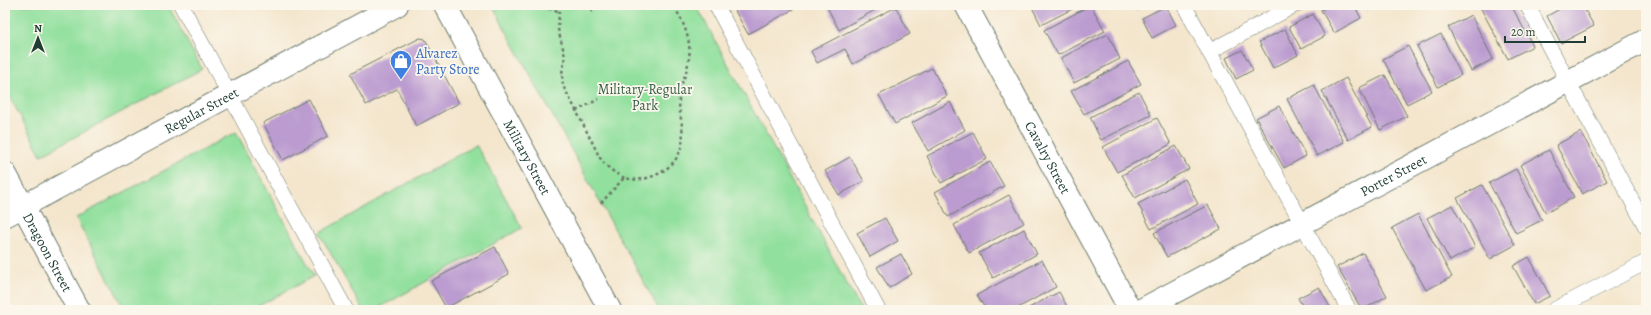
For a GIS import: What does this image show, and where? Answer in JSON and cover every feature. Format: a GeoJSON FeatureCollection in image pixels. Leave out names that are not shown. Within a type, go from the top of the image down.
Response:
{"type":"FeatureCollection","features":[{"type":"Feature","properties":{"kind":"street","name":"Regular Street"},"geometry":{"type":"LineString","coordinates":[[14,212],[397,5]]}},
{"type":"Feature","properties":{"kind":"street","name":"Military Street"},"geometry":{"type":"LineString","coordinates":[[445,5],[610,310]]}},
{"type":"Feature","properties":{"kind":"street","name":"Cavalry Street"},"geometry":{"type":"LineString","coordinates":[[966,5],[1130,310]]}},
{"type":"Feature","properties":{"kind":"street","name":"Porter Street"},"geometry":{"type":"LineString","coordinates":[[1141,310],[1646,40]]}},
{"type":"Feature","properties":{"kind":"street","name":"Dragoon Street"},"geometry":{"type":"LineString","coordinates":[[5,173],[14,212],[79,310]]}},
{"type":"Feature","properties":{"kind":"lane"},"geometry":{"type":"LineString","coordinates":[[180,5],[346,310]]}},
{"type":"Feature","properties":{"kind":"lane"},"geometry":{"type":"LineString","coordinates":[[716,5],[878,310]]}},
{"type":"Feature","properties":{"kind":"lane"},"geometry":{"type":"LineString","coordinates":[[1184,5],[1349,310]]}},
{"type":"Feature","properties":{"kind":"lane"},"geometry":{"type":"LineString","coordinates":[[1209,52],[1295,5]]}},
{"type":"Feature","properties":{"kind":"lane"},"geometry":{"type":"LineString","coordinates":[[1527,5],[1646,227]]}},
{"type":"Feature","properties":{"kind":"lane"},"geometry":{"type":"LineString","coordinates":[[1554,310],[1646,262]]}},
{"type":"Feature","properties":{"kind":"path"},"geometry":{"type":"LineString","coordinates":[[531,5],[559,11]]}},
{"type":"Feature","properties":{"kind":"path"},"geometry":{"type":"LineString","coordinates":[[560,5],[558,29],[565,56],[562,73],[563,86],[603,162],[624,178],[635,179],[649,178],[670,166],[680,152],[684,135],[679,109],[679,95],[688,68],[690,51],[688,35],[682,19],[673,5]]}},
{"type":"Feature","properties":{"kind":"path"},"geometry":{"type":"LineString","coordinates":[[588,5],[594,15]]}},
{"type":"Feature","properties":{"kind":"path"},"geometry":{"type":"LineString","coordinates":[[576,111],[599,100]]}},
{"type":"Feature","properties":{"kind":"path"},"geometry":{"type":"LineString","coordinates":[[601,203],[624,178]]}},
{"type":"Feature","properties":{"kind":"green space"},"geometry":{"type":"Polygon","coordinates":[[[11,5],[168,5],[202,69],[41,155],[5,88],[5,8],[11,5]]]}},
{"type":"Feature","properties":{"kind":"green space","name":"Military-Regular Park"},"geometry":{"type":"Polygon","coordinates":[[[492,5],[696,5],[861,310],[659,310],[492,5]]]}},
{"type":"Feature","properties":{"kind":"green space"},"geometry":{"type":"Polygon","coordinates":[[[236,132],[314,276],[251,310],[125,310],[76,218],[236,132]]]}},
{"type":"Feature","properties":{"kind":"green space"},"geometry":{"type":"Polygon","coordinates":[[[476,145],[522,228],[375,310],[363,310],[319,233],[476,145]]]}},
{"type":"Feature","properties":{"kind":"building"},"geometry":{"type":"Polygon","coordinates":[[[746,5],[794,5],[796,8],[748,34],[735,11],[746,5]]]}},
{"type":"Feature","properties":{"kind":"building"},"geometry":{"type":"Polygon","coordinates":[[[826,5],[884,5],[839,30],[826,5]]]}},
{"type":"Feature","properties":{"kind":"building"},"geometry":{"type":"Polygon","coordinates":[[[1031,5],[1080,5],[1041,25],[1031,5]]]}},
{"type":"Feature","properties":{"kind":"building"},"geometry":{"type":"Polygon","coordinates":[[[1091,5],[1105,31],[1058,55],[1044,30],[1091,5]]]}},
{"type":"Feature","properties":{"kind":"building"},"geometry":{"type":"Polygon","coordinates":[[[1135,5],[1146,5],[1137,10],[1135,5]]]}},
{"type":"Feature","properties":{"kind":"building"},"geometry":{"type":"Polygon","coordinates":[[[1330,5],[1354,5],[1361,18],[1334,33],[1321,10],[1330,5]]]}},
{"type":"Feature","properties":{"kind":"building"},"geometry":{"type":"Polygon","coordinates":[[[1365,5],[1376,5],[1367,10],[1365,5]]]}},
{"type":"Feature","properties":{"kind":"building"},"geometry":{"type":"Polygon","coordinates":[[[1479,5],[1511,5],[1533,46],[1508,59],[1479,5]]]}},
{"type":"Feature","properties":{"kind":"building"},"geometry":{"type":"Polygon","coordinates":[[[1567,5],[1582,5],[1594,26],[1561,43],[1547,16],[1567,5]]]}},
{"type":"Feature","properties":{"kind":"building"},"geometry":{"type":"Polygon","coordinates":[[[1166,6],[1176,25],[1152,38],[1142,18],[1166,6]]]}},
{"type":"Feature","properties":{"kind":"building"},"geometry":{"type":"Polygon","coordinates":[[[896,7],[910,34],[853,64],[845,49],[817,63],[811,51],[896,7]]]}},
{"type":"Feature","properties":{"kind":"building"},"geometry":{"type":"Polygon","coordinates":[[[1313,14],[1325,36],[1301,49],[1289,27],[1313,14]]]}},
{"type":"Feature","properties":{"kind":"building"},"geometry":{"type":"Polygon","coordinates":[[[1471,15],[1493,59],[1471,71],[1448,27],[1471,15]]]}},
{"type":"Feature","properties":{"kind":"building"},"geometry":{"type":"Polygon","coordinates":[[[1285,29],[1298,55],[1273,68],[1259,42],[1285,29]]]}},
{"type":"Feature","properties":{"kind":"building"},"geometry":{"type":"Polygon","coordinates":[[[1108,34],[1120,59],[1074,83],[1061,58],[1108,34]]]}},
{"type":"Feature","properties":{"kind":"building"},"geometry":{"type":"Polygon","coordinates":[[[1441,34],[1461,75],[1438,87],[1417,46],[1441,34]]]}},
{"type":"Feature","properties":{"kind":"building","name":"Alvarez Party Store"},"geometry":{"type":"Polygon","coordinates":[[[420,38],[425,39],[459,103],[416,126],[397,89],[366,105],[350,74],[420,38]]]}},
{"type":"Feature","properties":{"kind":"building"},"geometry":{"type":"Polygon","coordinates":[[[1408,46],[1432,91],[1407,104],[1383,59],[1408,46]]]}},
{"type":"Feature","properties":{"kind":"building"},"geometry":{"type":"Polygon","coordinates":[[[1242,50],[1253,70],[1236,79],[1226,58],[1242,50]]]}},
{"type":"Feature","properties":{"kind":"building"},"geometry":{"type":"Polygon","coordinates":[[[1128,61],[1141,84],[1084,114],[1071,91],[1128,61]]]}},
{"type":"Feature","properties":{"kind":"building"},"geometry":{"type":"Polygon","coordinates":[[[932,68],[947,96],[895,124],[879,95],[932,68]]]}},
{"type":"Feature","properties":{"kind":"building"},"geometry":{"type":"Polygon","coordinates":[[[1385,75],[1407,116],[1380,130],[1359,88],[1385,75]]]}},
{"type":"Feature","properties":{"kind":"building"},"geometry":{"type":"Polygon","coordinates":[[[1346,78],[1372,127],[1348,140],[1322,91],[1346,78]]]}},
{"type":"Feature","properties":{"kind":"building"},"geometry":{"type":"Polygon","coordinates":[[[1314,85],[1344,142],[1317,156],[1287,99],[1314,85]]]}},
{"type":"Feature","properties":{"kind":"building"},"geometry":{"type":"Polygon","coordinates":[[[1139,92],[1151,115],[1101,140],[1090,117],[1139,92]]]}},
{"type":"Feature","properties":{"kind":"building"},"geometry":{"type":"Polygon","coordinates":[[[309,99],[328,136],[283,160],[263,123],[309,99]]]}},
{"type":"Feature","properties":{"kind":"building"},"geometry":{"type":"Polygon","coordinates":[[[950,102],[965,130],[928,151],[912,123],[950,102]]]}},
{"type":"Feature","properties":{"kind":"building"},"geometry":{"type":"Polygon","coordinates":[[[1279,106],[1306,156],[1284,168],[1256,118],[1279,106]]]}},
{"type":"Feature","properties":{"kind":"building"},"geometry":{"type":"Polygon","coordinates":[[[1157,118],[1171,144],[1117,172],[1103,147],[1157,118]]]}},
{"type":"Feature","properties":{"kind":"building"},"geometry":{"type":"Polygon","coordinates":[[[973,132],[987,159],[941,183],[927,156],[973,132]]]}},
{"type":"Feature","properties":{"kind":"building"},"geometry":{"type":"Polygon","coordinates":[[[1581,132],[1607,181],[1582,194],[1556,145],[1581,132]]]}},
{"type":"Feature","properties":{"kind":"building"},"geometry":{"type":"Polygon","coordinates":[[[1176,146],[1189,169],[1135,198],[1122,175],[1176,146]]]}},
{"type":"Feature","properties":{"kind":"building"},"geometry":{"type":"Polygon","coordinates":[[[1549,150],[1574,197],[1546,213],[1520,165],[1549,150]]]}},
{"type":"Feature","properties":{"kind":"building"},"geometry":{"type":"Polygon","coordinates":[[[850,157],[864,181],[839,195],[825,171],[850,157]]]}},
{"type":"Feature","properties":{"kind":"building"},"geometry":{"type":"Polygon","coordinates":[[[990,162],[1004,186],[948,217],[935,192],[990,162]]]}},
{"type":"Feature","properties":{"kind":"building"},"geometry":{"type":"Polygon","coordinates":[[[1516,169],[1542,220],[1516,233],[1489,183],[1516,169]]]}},
{"type":"Feature","properties":{"kind":"building"},"geometry":{"type":"Polygon","coordinates":[[[1185,179],[1198,204],[1151,229],[1138,204],[1185,179]]]}},
{"type":"Feature","properties":{"kind":"building"},"geometry":{"type":"Polygon","coordinates":[[[1482,185],[1515,245],[1490,259],[1457,198],[1482,185]]]}},
{"type":"Feature","properties":{"kind":"building"},"geometry":{"type":"Polygon","coordinates":[[[1009,195],[1024,223],[969,253],[954,225],[1009,195]]]}},
{"type":"Feature","properties":{"kind":"building"},"geometry":{"type":"Polygon","coordinates":[[[1208,205],[1221,229],[1167,257],[1154,233],[1208,205]]]}},
{"type":"Feature","properties":{"kind":"building"},"geometry":{"type":"Polygon","coordinates":[[[1452,205],[1475,247],[1450,261],[1427,218],[1452,205]]]}},
{"type":"Feature","properties":{"kind":"building"},"geometry":{"type":"Polygon","coordinates":[[[1418,214],[1452,277],[1426,290],[1392,228],[1418,214]]]}},
{"type":"Feature","properties":{"kind":"building"},"geometry":{"type":"Polygon","coordinates":[[[885,218],[898,241],[870,257],[857,233],[885,218]]]}},
{"type":"Feature","properties":{"kind":"building"},"geometry":{"type":"Polygon","coordinates":[[[1024,229],[1037,254],[993,278],[979,253],[1024,229]]]}},
{"type":"Feature","properties":{"kind":"building"},"geometry":{"type":"Polygon","coordinates":[[[495,247],[509,274],[446,308],[431,281],[495,247]]]}},
{"type":"Feature","properties":{"kind":"building"},"geometry":{"type":"Polygon","coordinates":[[[1363,253],[1387,296],[1362,310],[1337,267],[1363,253]]]}},
{"type":"Feature","properties":{"kind":"building"},"geometry":{"type":"Polygon","coordinates":[[[901,254],[912,274],[889,288],[877,267],[901,254]]]}},
{"type":"Feature","properties":{"kind":"building"},"geometry":{"type":"Polygon","coordinates":[[[1529,257],[1550,296],[1534,304],[1513,266],[1529,257]]]}},
{"type":"Feature","properties":{"kind":"building"},"geometry":{"type":"Polygon","coordinates":[[[1042,260],[1056,287],[1014,310],[986,310],[977,295],[1042,260]]]}},
{"type":"Feature","properties":{"kind":"building"},"geometry":{"type":"Polygon","coordinates":[[[1319,287],[1330,307],[1325,310],[1305,310],[1298,298],[1319,287]]]}},
{"type":"Feature","properties":{"kind":"building"},"geometry":{"type":"Polygon","coordinates":[[[1059,292],[1069,310],[1025,310],[1059,292]]]}},
{"type":"Feature","properties":{"kind":"place","name":"Alvarez Party Store"},"geometry":{"type":"Point","coordinates":[401,80]}}]}
